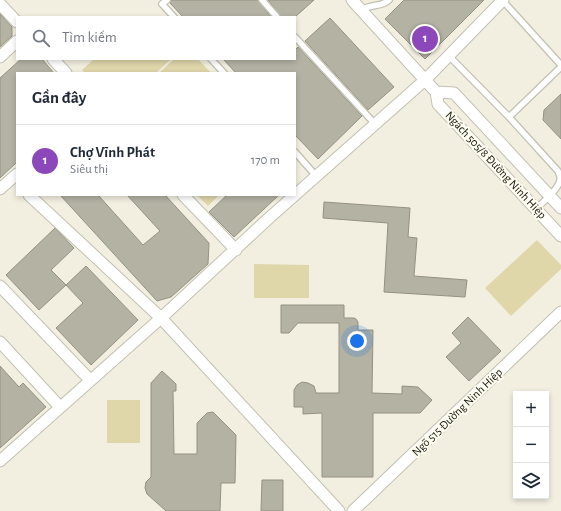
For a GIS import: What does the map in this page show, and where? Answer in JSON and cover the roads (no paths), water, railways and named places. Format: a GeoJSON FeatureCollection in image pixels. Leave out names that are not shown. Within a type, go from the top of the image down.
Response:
{"type":"FeatureCollection","features":[{"type":"Feature","properties":{"kind":"street","name":"Ngách 505/8 Đường Ninh Hiệp"},"geometry":{"type":"LineString","coordinates":[[352,0],[436,92],[438,104],[561,236]]}},
{"type":"Feature","properties":{"kind":"street"},"geometry":{"type":"LineString","coordinates":[[296,195],[425,80],[503,0]]}},
{"type":"Feature","properties":{"kind":"street"},"geometry":{"type":"LineString","coordinates":[[0,4],[16,21]]}},
{"type":"Feature","properties":{"kind":"street"},"geometry":{"type":"LineString","coordinates":[[0,57],[16,42]]}},
{"type":"Feature","properties":{"kind":"street"},"geometry":{"type":"LineString","coordinates":[[54,60],[65,72]]}},
{"type":"Feature","properties":{"kind":"street","name":"Ngách 505/8 Đường Ninh Hiệp"},"geometry":{"type":"LineString","coordinates":[[436,92],[454,93],[561,208]]}},
{"type":"Feature","properties":{"kind":"street"},"geometry":{"type":"LineString","coordinates":[[0,189],[15,179]]}},
{"type":"Feature","properties":{"kind":"street"},"geometry":{"type":"LineString","coordinates":[[30,196],[161,318],[339,511]]}},
{"type":"Feature","properties":{"kind":"street"},"geometry":{"type":"LineString","coordinates":[[184,196],[236,250]]}},
{"type":"Feature","properties":{"kind":"street"},"geometry":{"type":"LineString","coordinates":[[0,460],[161,318],[295,196]]}},
{"type":"Feature","properties":{"kind":"street"},"geometry":{"type":"LineString","coordinates":[[0,286],[90,380]]}},
{"type":"Feature","properties":{"kind":"street","name":"Ngõ 515 Đường Ninh Hiệp"},"geometry":{"type":"LineString","coordinates":[[353,511],[561,312]]}},
{"type":"Feature","properties":{"kind":"street"},"geometry":{"type":"LineString","coordinates":[[0,342],[60,407]]}},
{"type":"Feature","properties":{"kind":"lane"},"geometry":{"type":"LineString","coordinates":[[167,0],[162,4],[173,16]]}},
{"type":"Feature","properties":{"kind":"lane"},"geometry":{"type":"LineString","coordinates":[[262,0],[276,16]]}},
{"type":"Feature","properties":{"kind":"lane"},"geometry":{"type":"LineString","coordinates":[[361,11],[369,6],[385,4],[389,0]]}},
{"type":"Feature","properties":{"kind":"lane"},"geometry":{"type":"LineString","coordinates":[[503,0],[561,66],[509,117]]}},
{"type":"Feature","properties":{"kind":"lane"},"geometry":{"type":"LineString","coordinates":[[296,37],[375,124]]}},
{"type":"Feature","properties":{"kind":"lane"},"geometry":{"type":"LineString","coordinates":[[449,56],[509,117],[558,171],[561,180],[550,196],[536,209]]}},
{"type":"Feature","properties":{"kind":"lane"},"geometry":{"type":"LineString","coordinates":[[212,60],[223,72]]}},
{"type":"Feature","properties":{"kind":"lane"},"geometry":{"type":"LineString","coordinates":[[296,153],[317,177]]}},
{"type":"Feature","properties":{"kind":"place","name":"Chợ Vĩnh Phát"},"geometry":{"type":"Point","coordinates":[425,39]}}]}
